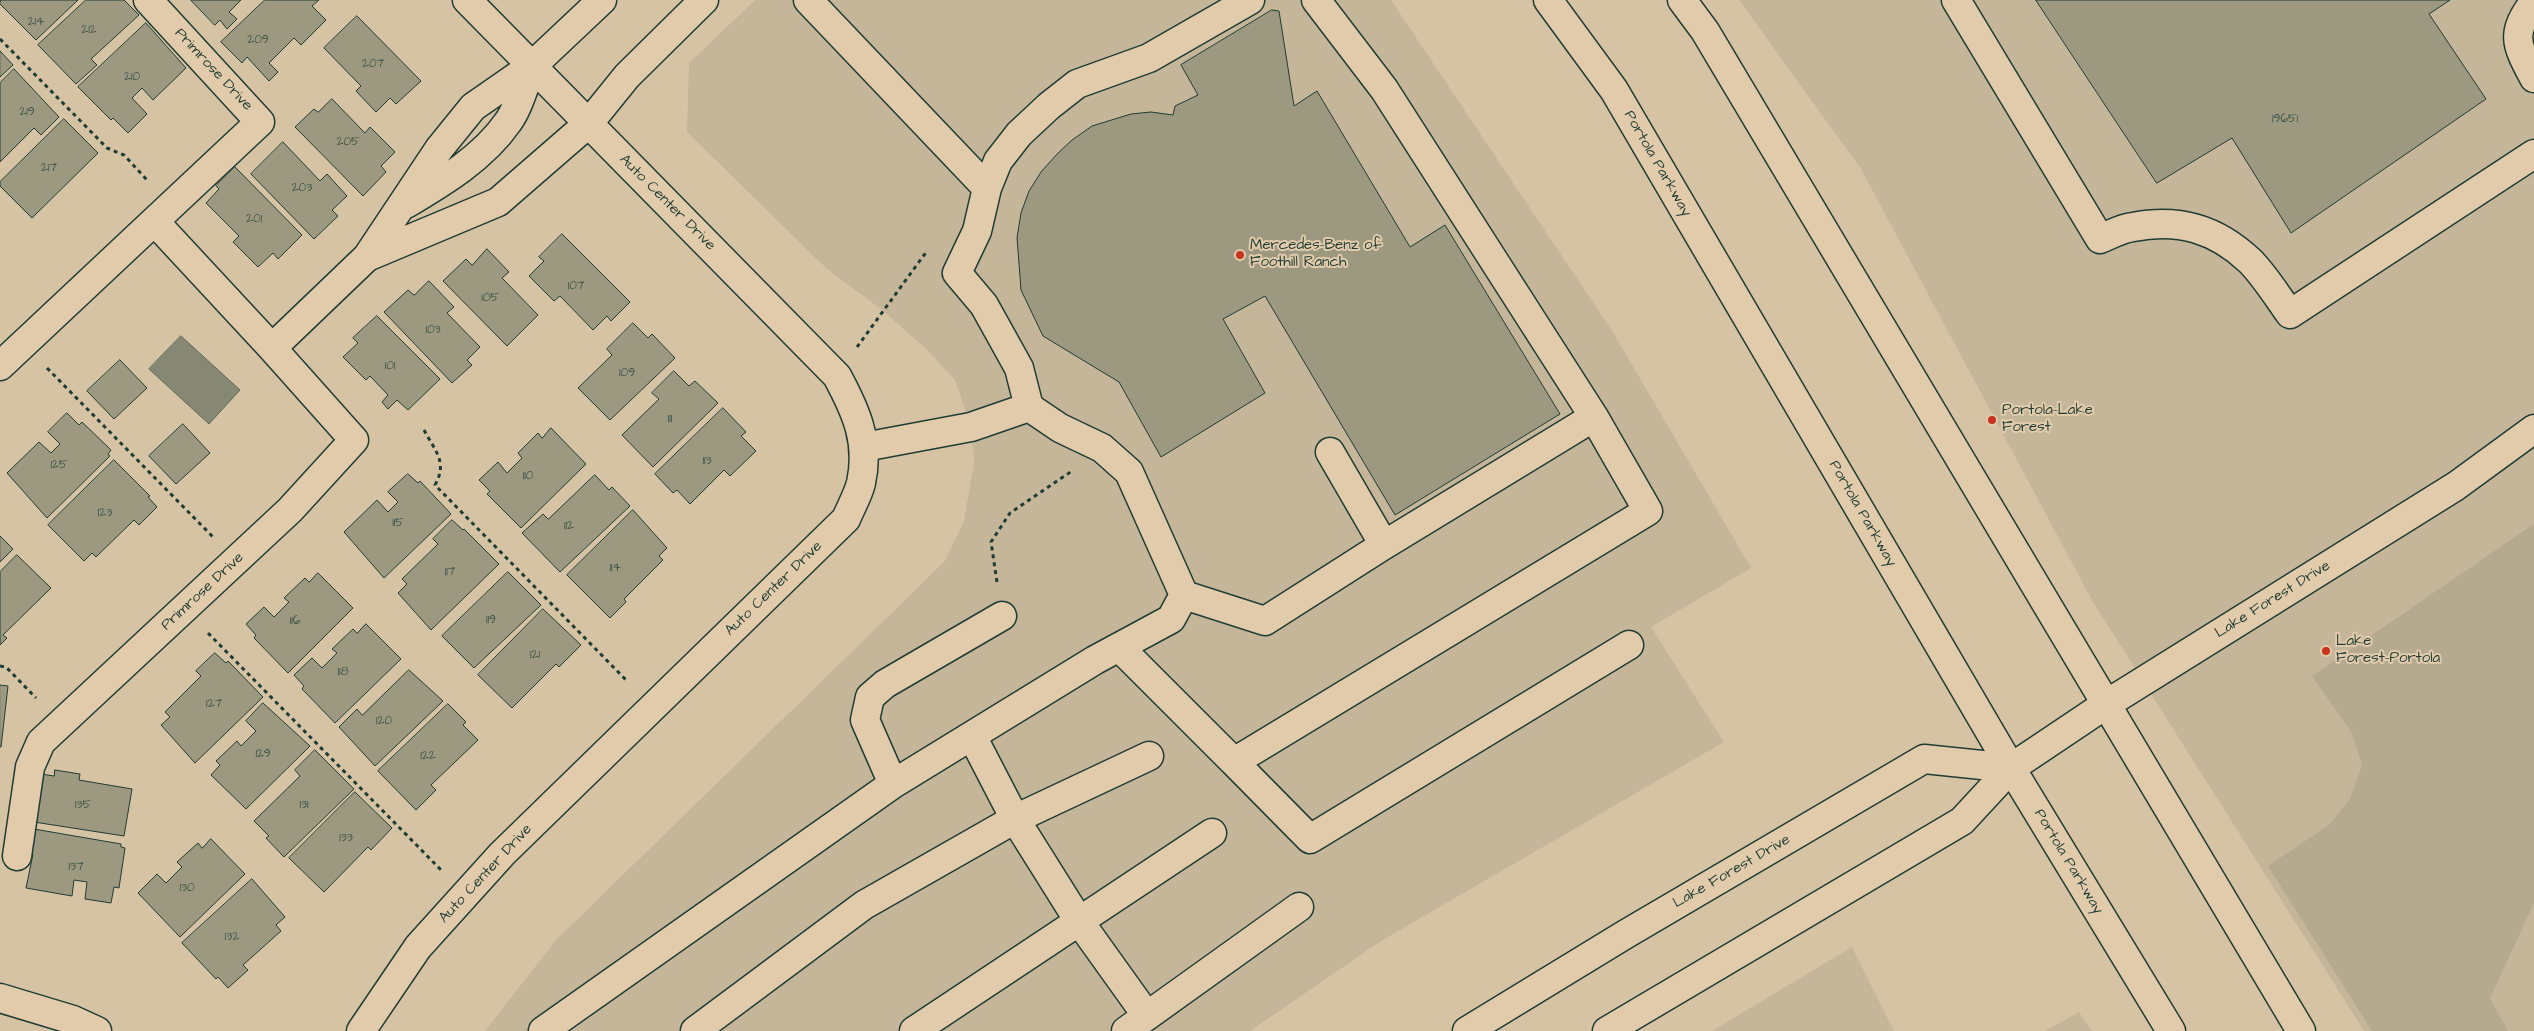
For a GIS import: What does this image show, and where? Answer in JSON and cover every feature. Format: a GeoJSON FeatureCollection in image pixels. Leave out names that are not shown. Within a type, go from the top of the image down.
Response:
{"type":"FeatureCollection","features":[{"type":"Feature","properties":{"kind":"main road","name":"Primrose Drive"},"geometry":{"type":"LineString","coordinates":[[0,366],[260,122],[148,0]]}},
{"type":"Feature","properties":{"kind":"main road","name":"Auto Center Drive"},"geometry":{"type":"LineString","coordinates":[[361,1031],[418,948],[502,854],[846,519],[861,484],[864,447],[855,410],[837,376],[466,0]]}},
{"type":"Feature","properties":{"kind":"main road"},"geometry":{"type":"LineString","coordinates":[[440,170],[473,107],[532,66],[602,0]]}},
{"type":"Feature","properties":{"kind":"main road"},"geometry":{"type":"LineString","coordinates":[[367,257],[498,202],[589,123],[627,76],[704,0]]}},
{"type":"Feature","properties":{"kind":"main road"},"geometry":{"type":"LineString","coordinates":[[808,0],[987,188]]}},
{"type":"Feature","properties":{"kind":"main road"},"geometry":{"type":"LineString","coordinates":[[1250,0],[1150,58],[1077,84],[1049,106],[1020,134],[998,161],[987,188],[977,231],[957,273],[984,305],[1018,368],[1028,408],[1102,448],[1129,472],[1184,595],[1265,621],[1384,545],[1594,417]]}},
{"type":"Feature","properties":{"kind":"main road"},"geometry":{"type":"LineString","coordinates":[[1234,762],[1648,511],[1594,417],[1384,89],[1316,0]]}},
{"type":"Feature","properties":{"kind":"main road","name":"Portola Parkway"},"geometry":{"type":"LineString","coordinates":[[1548,0],[1614,90],[2011,768],[2170,1031]]}},
{"type":"Feature","properties":{"kind":"main road"},"geometry":{"type":"LineString","coordinates":[[1682,0],[1705,31],[2105,705],[2302,1031]]}},
{"type":"Feature","properties":{"kind":"main road"},"geometry":{"type":"LineString","coordinates":[[1956,0],[2100,239],[2131,227],[2175,224],[2206,230],[2232,245],[2251,263],[2290,314],[2534,154]]}},
{"type":"Feature","properties":{"kind":"main road"},"geometry":{"type":"LineString","coordinates":[[2534,2],[2521,19],[2517,38],[2522,56],[2534,78]]}},
{"type":"Feature","properties":{"kind":"main road"},"geometry":{"type":"LineString","coordinates":[[272,348],[367,257],[401,206],[440,170],[487,146],[509,122],[532,66]]}},
{"type":"Feature","properties":{"kind":"main road"},"geometry":{"type":"LineString","coordinates":[[440,170],[476,210]]}},
{"type":"Feature","properties":{"kind":"main road","name":"Primrose Drive"},"geometry":{"type":"LineString","coordinates":[[17,856],[30,767],[41,742],[290,510],[354,440],[272,348],[164,214]]}},
{"type":"Feature","properties":{"kind":"main road"},"geometry":{"type":"LineString","coordinates":[[864,447],[971,427],[1028,408]]}},
{"type":"Feature","properties":{"kind":"main road","name":"Lake Forest Drive"},"geometry":{"type":"LineString","coordinates":[[1607,1031],[1962,821],[2011,768],[2105,705],[2456,486],[2534,429]]}},
{"type":"Feature","properties":{"kind":"main road"},"geometry":{"type":"LineString","coordinates":[[1330,452],[1384,545]]}},
{"type":"Feature","properties":{"kind":"main road"},"geometry":{"type":"LineString","coordinates":[[543,1031],[893,784],[1119,647],[1171,619],[1184,595]]}},
{"type":"Feature","properties":{"kind":"main road"},"geometry":{"type":"LineString","coordinates":[[893,784],[865,720],[870,697],[885,684],[1002,616]]}},
{"type":"Feature","properties":{"kind":"main road"},"geometry":{"type":"LineString","coordinates":[[1119,647],[1310,839],[1629,645]]}},
{"type":"Feature","properties":{"kind":"main road"},"geometry":{"type":"LineString","coordinates":[[972,736],[1015,818],[1079,921],[1136,1024],[1299,907]]}},
{"type":"Feature","properties":{"kind":"main road"},"geometry":{"type":"LineString","coordinates":[[695,1031],[864,905],[1015,818],[1149,756]]}},
{"type":"Feature","properties":{"kind":"main road","name":"Lake Forest Drive"},"geometry":{"type":"LineString","coordinates":[[1467,1031],[1626,934],[1924,759],[2011,768]]}},
{"type":"Feature","properties":{"kind":"main road"},"geometry":{"type":"LineString","coordinates":[[914,1031],[1212,833]]}},
{"type":"Feature","properties":{"kind":"main road"},"geometry":{"type":"LineString","coordinates":[[0,998],[73,1020],[97,1031]]}},
{"type":"Feature","properties":{"kind":"path"},"geometry":{"type":"LineString","coordinates":[[0,39],[107,148],[124,155],[164,214]]}},
{"type":"Feature","properties":{"kind":"path"},"geometry":{"type":"LineString","coordinates":[[837,376],[930,246]]}},
{"type":"Feature","properties":{"kind":"path"},"geometry":{"type":"LineString","coordinates":[[24,344],[237,561]]}},
{"type":"Feature","properties":{"kind":"path"},"geometry":{"type":"LineString","coordinates":[[424,430],[441,461],[441,473],[435,485],[652,708]]}},
{"type":"Feature","properties":{"kind":"path"},"geometry":{"type":"LineString","coordinates":[[1002,616],[991,542],[1010,512],[1072,473],[1072,433]]}},
{"type":"Feature","properties":{"kind":"path"},"geometry":{"type":"LineString","coordinates":[[184,610],[466,895]]}},
{"type":"Feature","properties":{"kind":"path"},"geometry":{"type":"LineString","coordinates":[[0,666],[6,667],[61,723]]}},
{"type":"Feature","properties":{"kind":"shaded area"},"geometry":{"type":"Polygon","coordinates":[[[755,0],[1391,0],[1614,334],[1751,568],[1651,627],[1724,742],[1381,941],[1250,1031],[485,1031],[556,940],[945,561],[964,521],[974,462],[971,427],[955,380],[924,347],[881,309],[827,269],[687,132],[689,63],[755,0]]]}},
{"type":"Feature","properties":{"kind":"shaded area"},"geometry":{"type":"Polygon","coordinates":[[[1739,0],[2534,0],[2534,1031],[2364,1031],[2093,602],[1861,169],[1739,0]]]}},
{"type":"Feature","properties":{"kind":"shaded area"},"geometry":{"type":"Polygon","coordinates":[[[181,336],[240,390],[209,424],[149,369],[181,336]]]}},
{"type":"Feature","properties":{"kind":"shaded area"},"geometry":{"type":"Polygon","coordinates":[[[2534,524],[2534,903],[2490,998],[2508,1031],[2372,1031],[2268,866],[2329,825],[2350,799],[2362,765],[2352,733],[2312,676],[2534,524]]]}},
{"type":"Feature","properties":{"kind":"shaded area"},"geometry":{"type":"Polygon","coordinates":[[[1852,947],[1894,1031],[1712,1031],[1852,947]]]}},
{"type":"Feature","properties":{"kind":"shaded area"},"geometry":{"type":"Polygon","coordinates":[[[2079,1012],[2092,1031],[2045,1031],[2079,1012]]]}},
{"type":"Feature","properties":{"kind":"building"},"geometry":{"type":"Polygon","coordinates":[[[1,0],[78,0],[36,40],[0,4],[1,0]]]}},
{"type":"Feature","properties":{"kind":"building"},"geometry":{"type":"Polygon","coordinates":[[[86,0],[124,0],[139,15],[91,59],[97,65],[76,84],[38,45],[86,0]]]}},
{"type":"Feature","properties":{"kind":"building"},"geometry":{"type":"Polygon","coordinates":[[[191,0],[241,0],[229,12],[237,19],[227,29],[220,20],[215,25],[191,0]]]}},
{"type":"Feature","properties":{"kind":"building"},"geometry":{"type":"Polygon","coordinates":[[[265,0],[319,0],[312,6],[326,20],[301,45],[294,38],[269,63],[278,72],[269,81],[247,57],[242,63],[221,42],[265,0]]]}},
{"type":"Feature","properties":{"kind":"building"},"geometry":{"type":"Polygon","coordinates":[[[2036,0],[2450,0],[2429,14],[2486,99],[2291,233],[2232,138],[2157,183],[2036,0]]]}},
{"type":"Feature","properties":{"kind":"building","name":"Mercedes-Benz of Foothill Ranch"},"geometry":{"type":"Polygon","coordinates":[[[1272,10],[1279,11],[1294,106],[1317,91],[1410,247],[1445,225],[1560,414],[1395,515],[1265,296],[1223,319],[1265,393],[1161,457],[1119,382],[1043,336],[1021,290],[1017,238],[1021,213],[1029,191],[1041,172],[1057,154],[1072,140],[1092,126],[1131,114],[1151,112],[1173,115],[1175,106],[1198,95],[1181,65],[1272,10]]]}},
{"type":"Feature","properties":{"kind":"building"},"geometry":{"type":"Polygon","coordinates":[[[357,16],[421,81],[396,104],[390,98],[376,112],[356,91],[361,86],[324,48],[357,16]]]}},
{"type":"Feature","properties":{"kind":"building"},"geometry":{"type":"Polygon","coordinates":[[[146,23],[186,68],[153,100],[142,88],[132,98],[147,114],[128,133],[113,118],[111,120],[78,87],[146,23]]]}},
{"type":"Feature","properties":{"kind":"building"},"geometry":{"type":"Polygon","coordinates":[[[0,51],[13,65],[0,77],[0,51]]]}},
{"type":"Feature","properties":{"kind":"building"},"geometry":{"type":"Polygon","coordinates":[[[14,69],[59,117],[41,135],[34,128],[0,162],[0,83],[14,69]]]}},
{"type":"Feature","properties":{"kind":"building"},"geometry":{"type":"Polygon","coordinates":[[[332,99],[365,133],[370,127],[395,152],[381,166],[386,172],[363,196],[295,127],[314,109],[318,112],[332,99]]]}},
{"type":"Feature","properties":{"kind":"building"},"geometry":{"type":"Polygon","coordinates":[[[64,119],[98,153],[32,218],[0,186],[0,182],[64,119]]]}},
{"type":"Feature","properties":{"kind":"building"},"geometry":{"type":"Polygon","coordinates":[[[283,142],[320,181],[327,174],[347,196],[332,210],[338,216],[314,239],[251,174],[283,142]]]}},
{"type":"Feature","properties":{"kind":"building"},"geometry":{"type":"Polygon","coordinates":[[[235,167],[302,235],[278,259],[273,253],[258,267],[233,242],[239,236],[206,203],[219,189],[216,186],[235,167]]]}},
{"type":"Feature","properties":{"kind":"building"},"geometry":{"type":"Polygon","coordinates":[[[562,234],[630,302],[611,321],[607,316],[593,330],[560,296],[554,301],[529,276],[544,261],[539,257],[562,234]]]}},
{"type":"Feature","properties":{"kind":"building"},"geometry":{"type":"Polygon","coordinates":[[[487,249],[509,272],[502,278],[538,315],[507,346],[443,281],[466,259],[472,265],[487,249]]]}},
{"type":"Feature","properties":{"kind":"building"},"geometry":{"type":"Polygon","coordinates":[[[429,281],[454,307],[447,313],[480,347],[467,360],[472,365],[452,383],[384,312],[408,290],[414,295],[429,281]]]}},
{"type":"Feature","properties":{"kind":"building"},"geometry":{"type":"Polygon","coordinates":[[[377,316],[440,379],[408,410],[397,400],[388,409],[382,402],[388,395],[370,376],[366,380],[343,357],[358,343],[353,338],[377,316]]]}},
{"type":"Feature","properties":{"kind":"building"},"geometry":{"type":"Polygon","coordinates":[[[633,323],[648,338],[652,334],[675,358],[610,420],[578,388],[612,355],[607,349],[633,323]]]}},
{"type":"Feature","properties":{"kind":"building"},"geometry":{"type":"Polygon","coordinates":[[[120,360],[147,388],[114,419],[87,391],[120,360]]]}},
{"type":"Feature","properties":{"kind":"building"},"geometry":{"type":"Polygon","coordinates":[[[674,371],[689,386],[695,381],[718,403],[653,467],[622,435],[659,399],[652,393],[674,371]]]}},
{"type":"Feature","properties":{"kind":"building"},"geometry":{"type":"Polygon","coordinates":[[[723,408],[746,432],[741,436],[756,451],[730,476],[724,470],[690,504],[677,490],[673,493],[655,474],[723,408]]]}},
{"type":"Feature","properties":{"kind":"building"},"geometry":{"type":"Polygon","coordinates":[[[67,413],[79,425],[82,422],[111,450],[108,454],[110,456],[47,518],[7,473],[39,442],[51,453],[60,444],[48,432],[67,413]]]}},
{"type":"Feature","properties":{"kind":"building"},"geometry":{"type":"Polygon","coordinates":[[[183,424],[210,453],[176,484],[149,456],[183,424]]]}},
{"type":"Feature","properties":{"kind":"building"},"geometry":{"type":"Polygon","coordinates":[[[551,428],[586,464],[521,528],[487,494],[490,491],[479,480],[498,462],[507,473],[522,458],[518,453],[538,433],[542,438],[551,428]]]}},
{"type":"Feature","properties":{"kind":"building"},"geometry":{"type":"Polygon","coordinates":[[[114,460],[150,496],[148,497],[157,507],[139,525],[134,520],[96,557],[92,553],[84,561],[48,525],[114,460]]]}},
{"type":"Feature","properties":{"kind":"building"},"geometry":{"type":"Polygon","coordinates":[[[408,474],[418,483],[420,481],[451,514],[384,578],[344,532],[377,500],[388,512],[398,502],[388,492],[408,474]]]}},
{"type":"Feature","properties":{"kind":"building"},"geometry":{"type":"Polygon","coordinates":[[[595,475],[609,490],[612,487],[630,506],[560,572],[522,533],[543,514],[548,519],[595,475]]]}},
{"type":"Feature","properties":{"kind":"building"},"geometry":{"type":"Polygon","coordinates":[[[633,510],[667,548],[659,556],[663,560],[624,599],[626,602],[610,618],[567,575],[633,510]]]}},
{"type":"Feature","properties":{"kind":"building"},"geometry":{"type":"Polygon","coordinates":[[[452,520],[464,529],[499,564],[431,630],[398,593],[407,584],[402,579],[438,544],[433,539],[452,520]]]}},
{"type":"Feature","properties":{"kind":"building"},"geometry":{"type":"Polygon","coordinates":[[[0,536],[13,549],[0,562],[0,536]]]}},
{"type":"Feature","properties":{"kind":"building"},"geometry":{"type":"Polygon","coordinates":[[[17,555],[51,588],[3,635],[7,638],[0,645],[0,572],[17,555]]]}},
{"type":"Feature","properties":{"kind":"building"},"geometry":{"type":"Polygon","coordinates":[[[508,572],[541,605],[474,668],[442,636],[508,572]]]}},
{"type":"Feature","properties":{"kind":"building"},"geometry":{"type":"Polygon","coordinates":[[[318,573],[353,608],[288,673],[254,638],[256,635],[246,624],[264,607],[274,617],[289,602],[284,598],[305,578],[309,582],[318,573]]]}},
{"type":"Feature","properties":{"kind":"building"},"geometry":{"type":"Polygon","coordinates":[[[543,609],[581,645],[559,667],[556,664],[512,708],[478,675],[543,609]]]}},
{"type":"Feature","properties":{"kind":"building"},"geometry":{"type":"Polygon","coordinates":[[[366,624],[401,659],[335,723],[302,689],[304,686],[294,675],[312,658],[322,668],[337,653],[332,649],[353,629],[357,633],[366,624]]]}},
{"type":"Feature","properties":{"kind":"building"},"geometry":{"type":"Polygon","coordinates":[[[215,653],[226,663],[228,661],[263,697],[195,763],[161,725],[170,717],[165,712],[201,676],[196,671],[215,653]]]}},
{"type":"Feature","properties":{"kind":"building"},"geometry":{"type":"Polygon","coordinates":[[[409,670],[443,701],[375,766],[339,727],[357,709],[362,715],[409,670]]]}},
{"type":"Feature","properties":{"kind":"building"},"geometry":{"type":"Polygon","coordinates":[[[0,685],[8,686],[1,747],[0,747],[0,685]]]}},
{"type":"Feature","properties":{"kind":"building"},"geometry":{"type":"Polygon","coordinates":[[[263,703],[310,746],[246,809],[211,775],[220,765],[216,761],[237,741],[241,746],[256,731],[246,721],[263,703]]]}},
{"type":"Feature","properties":{"kind":"building"},"geometry":{"type":"Polygon","coordinates":[[[448,704],[466,722],[463,725],[478,740],[431,785],[436,790],[416,810],[378,771],[448,704]]]}},
{"type":"Feature","properties":{"kind":"building"},"geometry":{"type":"Polygon","coordinates":[[[315,750],[354,789],[284,857],[266,838],[269,836],[254,821],[300,776],[295,770],[315,750]]]}},
{"type":"Feature","properties":{"kind":"building"},"geometry":{"type":"Polygon","coordinates":[[[55,770],[80,774],[79,780],[132,789],[124,836],[34,822],[41,774],[54,776],[55,770]]]}},
{"type":"Feature","properties":{"kind":"building"},"geometry":{"type":"Polygon","coordinates":[[[355,792],[392,828],[371,850],[368,847],[324,892],[289,858],[355,792]]]}},
{"type":"Feature","properties":{"kind":"building"},"geometry":{"type":"Polygon","coordinates":[[[34,829],[121,844],[121,847],[125,848],[119,888],[114,887],[111,903],[85,899],[87,882],[74,880],[72,896],[26,888],[33,854],[29,854],[34,829]]]}},
{"type":"Feature","properties":{"kind":"building"},"geometry":{"type":"Polygon","coordinates":[[[211,839],[245,874],[180,937],[138,893],[157,874],[166,883],[182,867],[177,862],[198,843],[202,848],[211,839]]]}},
{"type":"Feature","properties":{"kind":"building"},"geometry":{"type":"Polygon","coordinates":[[[252,879],[285,917],[276,925],[281,931],[243,965],[248,970],[228,988],[218,977],[216,979],[182,943],[252,879]]]}},
{"type":"Feature","properties":{"kind":"place","name":"Mercedes-Benz of Foothill Ranch"},"geometry":{"type":"Point","coordinates":[1240,255]}},
{"type":"Feature","properties":{"kind":"place","name":"Portola-Lake Forest"},"geometry":{"type":"Point","coordinates":[1992,420]}},
{"type":"Feature","properties":{"kind":"place","name":"Lake Forest-Portola"},"geometry":{"type":"Point","coordinates":[2326,651]}}]}
